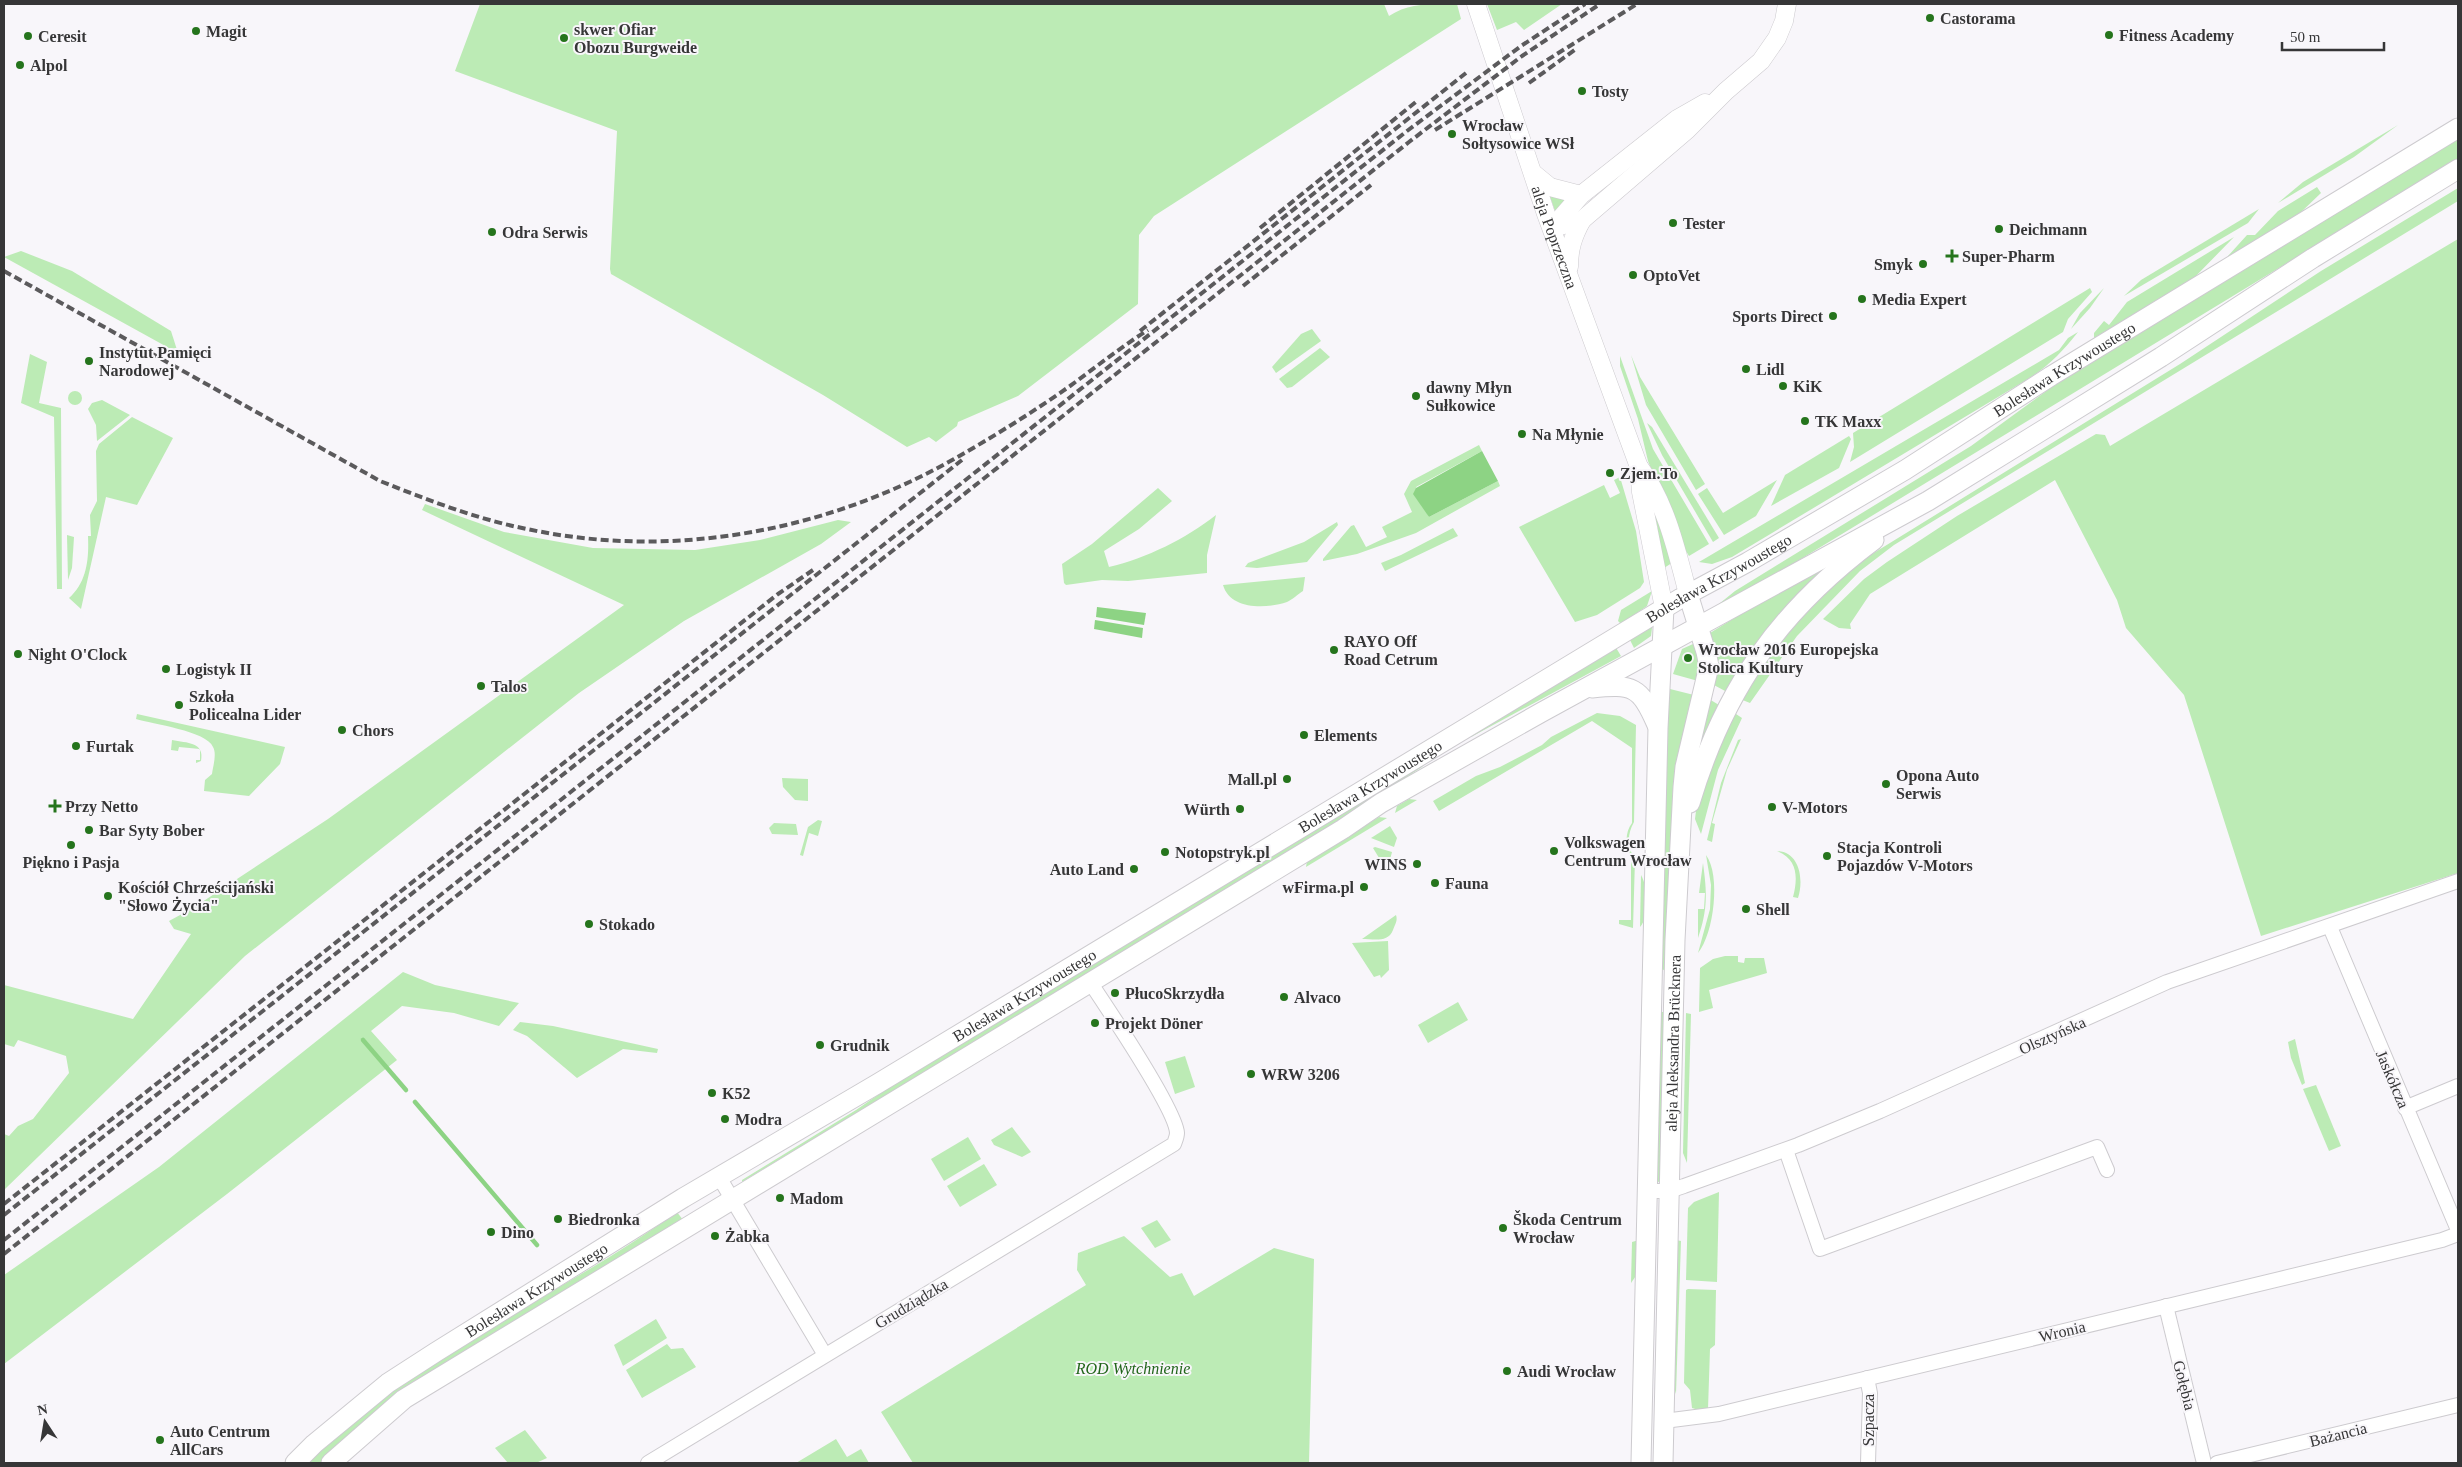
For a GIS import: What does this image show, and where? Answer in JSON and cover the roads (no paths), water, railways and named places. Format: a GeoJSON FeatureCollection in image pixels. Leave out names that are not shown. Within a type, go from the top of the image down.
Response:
{"type":"FeatureCollection","features":[{"type":"Feature","properties":{"kind":"main road","name":"Bolesława Krzywoustego"},"geometry":{"type":"LineString","coordinates":[[295,1463],[314,1444],[388,1382],[718,1177],[1664,608],[1748,562],[1905,470],[2051,376],[2458,128]]}},
{"type":"Feature","properties":{"kind":"main road","name":"Bolesława Krzywoustego"},"geometry":{"type":"LineString","coordinates":[[331,1463],[404,1399],[1343,829],[1381,802],[1581,690],[1698,628],[1785,577],[1928,501],[2149,365],[2313,258],[2458,169]]}},
{"type":"Feature","properties":{"kind":"main road"},"geometry":{"type":"LineString","coordinates":[[1682,828],[1708,748],[1725,712],[1743,679],[1779,628],[1804,600],[1840,567],[1928,501]]}},
{"type":"Feature","properties":{"kind":"main road","name":"aleja Aleksandra Brücknera"},"geometry":{"type":"LineString","coordinates":[[1663,1463],[1675,940],[1685,767],[1708,666],[1706,652],[1688,594]]}},
{"type":"Feature","properties":{"kind":"main road","name":"aleja Aleksandra Brücknera"},"geometry":{"type":"LineString","coordinates":[[1641,1463],[1658,728],[1664,608]]}},
{"type":"Feature","properties":{"kind":"main road"},"geometry":{"type":"LineString","coordinates":[[1581,690],[1619,685],[1632,689],[1647,702],[1658,728]]}},
{"type":"Feature","properties":{"kind":"street","name":"aleja Poprzeczna"},"geometry":{"type":"LineString","coordinates":[[1476,4],[1531,170],[1569,270],[1591,338],[1640,468],[1651,483],[1662,507],[1688,594]]}},
{"type":"Feature","properties":{"kind":"street"},"geometry":{"type":"LineString","coordinates":[[1552,228],[1582,220],[1687,130],[1726,92],[1762,61],[1770,50],[1784,21],[1787,4]]}},
{"type":"Feature","properties":{"kind":"street"},"geometry":{"type":"LineString","coordinates":[[1552,228],[1581,195],[1677,119],[1726,92]]}},
{"type":"Feature","properties":{"kind":"street"},"geometry":{"type":"LineString","coordinates":[[1531,170],[1537,178],[1550,187],[1581,195]]}},
{"type":"Feature","properties":{"kind":"street"},"geometry":{"type":"LineString","coordinates":[[1569,270],[1569,252],[1582,220]]}},
{"type":"Feature","properties":{"kind":"street","name":"aleja Poprzeczna"},"geometry":{"type":"LineString","coordinates":[[1640,468],[1640,492],[1664,608]]}},
{"type":"Feature","properties":{"kind":"street","name":"Olsztyńska"},"geometry":{"type":"LineString","coordinates":[[1647,1191],[1669,1191],[1786,1150],[1941,1085],[2167,982],[2330,927],[2458,880]]}},
{"type":"Feature","properties":{"kind":"street","name":"Jaskółcza"},"geometry":{"type":"LineString","coordinates":[[2330,927],[2458,1230]]}},
{"type":"Feature","properties":{"kind":"street","name":"Grudziądzka"},"geometry":{"type":"LineString","coordinates":[[648,1463],[1174,1144],[1177,1134],[1172,1117],[1142,1064],[1090,982]]}},
{"type":"Feature","properties":{"kind":"street"},"geometry":{"type":"LineString","coordinates":[[2405,1108],[2458,1086]]}},
{"type":"Feature","properties":{"kind":"street"},"geometry":{"type":"LineString","coordinates":[[1786,1150],[1820,1249],[2097,1147],[2107,1170]]}},
{"type":"Feature","properties":{"kind":"street"},"geometry":{"type":"LineString","coordinates":[[718,1177],[825,1355]]}},
{"type":"Feature","properties":{"kind":"street","name":"Wronia"},"geometry":{"type":"LineString","coordinates":[[1664,1421],[1718,1414],[2442,1240],[2458,1234]]}},
{"type":"Feature","properties":{"kind":"street","name":"Gołębia"},"geometry":{"type":"LineString","coordinates":[[2166,1306],[2204,1463]]}},
{"type":"Feature","properties":{"kind":"street","name":"Szpacza"},"geometry":{"type":"LineString","coordinates":[[1867,1378],[1870,1393],[1868,1463]]}},
{"type":"Feature","properties":{"kind":"street","name":"Bażancia"},"geometry":{"type":"LineString","coordinates":[[2217,1463],[2458,1405]]}},
{"type":"Feature","properties":{"kind":"waterway"},"geometry":{"type":"LineString","coordinates":[[363,1040],[406,1090]]}},
{"type":"Feature","properties":{"kind":"waterway"},"geometry":{"type":"LineString","coordinates":[[415,1102],[537,1245]]}},
{"type":"Feature","properties":{"kind":"railway"},"geometry":{"type":"LineString","coordinates":[[4,1240],[1407,131],[1521,46],[1585,4]]}},
{"type":"Feature","properties":{"kind":"railway"},"geometry":{"type":"LineString","coordinates":[[4,1254],[1409,142],[1522,56],[1600,4]]}},
{"type":"Feature","properties":{"kind":"railway"},"geometry":{"type":"LineString","coordinates":[[1435,130],[1637,4]]}},
{"type":"Feature","properties":{"kind":"railway"},"geometry":{"type":"LineString","coordinates":[[1529,83],[1576,49]]}},
{"type":"Feature","properties":{"kind":"railway"},"geometry":{"type":"LineString","coordinates":[[1140,331],[1466,73]]}},
{"type":"Feature","properties":{"kind":"railway"},"geometry":{"type":"LineString","coordinates":[[1260,228],[1417,101]]}},
{"type":"Feature","properties":{"kind":"railway"},"geometry":{"type":"LineString","coordinates":[[1243,286],[1371,185]]}},
{"type":"Feature","properties":{"kind":"railway"},"geometry":{"type":"LineString","coordinates":[[4,271],[380,481],[452,508],[508,525],[582,538],[637,541],[692,540],[746,533],[800,521],[853,505],[905,484],[954,459],[1013,424],[1148,330]]}},
{"type":"Feature","properties":{"kind":"railway"},"geometry":{"type":"LineString","coordinates":[[4,1215],[962,460]]}},
{"type":"Feature","properties":{"kind":"railway"},"geometry":{"type":"LineString","coordinates":[[4,1204],[778,594],[813,570]]}},
{"type":"Feature","properties":{"kind":"place","name":"Castorama"},"geometry":{"type":"Point","coordinates":[1930,18]}},
{"type":"Feature","properties":{"kind":"place","name":"Magit"},"geometry":{"type":"Point","coordinates":[196,31]}},
{"type":"Feature","properties":{"kind":"place","name":"Fitness Academy"},"geometry":{"type":"Point","coordinates":[2109,35]}},
{"type":"Feature","properties":{"kind":"place","name":"Ceresit"},"geometry":{"type":"Point","coordinates":[28,36]}},
{"type":"Feature","properties":{"kind":"place","name":"skwer Ofiar Obozu Burgweide"},"geometry":{"type":"Point","coordinates":[564,38]}},
{"type":"Feature","properties":{"kind":"place","name":"Alpol"},"geometry":{"type":"Point","coordinates":[20,65]}},
{"type":"Feature","properties":{"kind":"place","name":"Tosty"},"geometry":{"type":"Point","coordinates":[1582,91]}},
{"type":"Feature","properties":{"kind":"place","name":"Wrocław Sołtysowice WSł"},"geometry":{"type":"Point","coordinates":[1452,134]}},
{"type":"Feature","properties":{"kind":"place","name":"Tester"},"geometry":{"type":"Point","coordinates":[1673,223]}},
{"type":"Feature","properties":{"kind":"place","name":"Deichmann"},"geometry":{"type":"Point","coordinates":[1999,229]}},
{"type":"Feature","properties":{"kind":"place","name":"Odra Serwis"},"geometry":{"type":"Point","coordinates":[492,232]}},
{"type":"Feature","properties":{"kind":"place","name":"Super-Pharm"},"geometry":{"type":"Point","coordinates":[1952,256]}},
{"type":"Feature","properties":{"kind":"place","name":"Smyk"},"geometry":{"type":"Point","coordinates":[1923,264]}},
{"type":"Feature","properties":{"kind":"place","name":"OptoVet"},"geometry":{"type":"Point","coordinates":[1633,275]}},
{"type":"Feature","properties":{"kind":"place","name":"Media Expert"},"geometry":{"type":"Point","coordinates":[1862,299]}},
{"type":"Feature","properties":{"kind":"place","name":"Sports Direct"},"geometry":{"type":"Point","coordinates":[1833,316]}},
{"type":"Feature","properties":{"kind":"place","name":"Instytut Pamięci Narodowej"},"geometry":{"type":"Point","coordinates":[89,361]}},
{"type":"Feature","properties":{"kind":"place","name":"Lidl"},"geometry":{"type":"Point","coordinates":[1746,369]}},
{"type":"Feature","properties":{"kind":"place","name":"KiK"},"geometry":{"type":"Point","coordinates":[1783,386]}},
{"type":"Feature","properties":{"kind":"place","name":"dawny Młyn Sułkowice"},"geometry":{"type":"Point","coordinates":[1416,396]}},
{"type":"Feature","properties":{"kind":"place","name":"TK Maxx"},"geometry":{"type":"Point","coordinates":[1805,421]}},
{"type":"Feature","properties":{"kind":"place","name":"Na Młynie"},"geometry":{"type":"Point","coordinates":[1522,434]}},
{"type":"Feature","properties":{"kind":"place","name":"Zjem.To"},"geometry":{"type":"Point","coordinates":[1610,473]}},
{"type":"Feature","properties":{"kind":"place","name":"RAYO Off Road Cetrum"},"geometry":{"type":"Point","coordinates":[1334,650]}},
{"type":"Feature","properties":{"kind":"place","name":"Night O'Clock"},"geometry":{"type":"Point","coordinates":[18,654]}},
{"type":"Feature","properties":{"kind":"place","name":"Wrocław 2016 Europejska Stolica Kultury"},"geometry":{"type":"Point","coordinates":[1688,658]}},
{"type":"Feature","properties":{"kind":"place","name":"Logistyk II"},"geometry":{"type":"Point","coordinates":[166,669]}},
{"type":"Feature","properties":{"kind":"place","name":"Talos"},"geometry":{"type":"Point","coordinates":[481,686]}},
{"type":"Feature","properties":{"kind":"place","name":"Szkoła Policealna Lider"},"geometry":{"type":"Point","coordinates":[179,705]}},
{"type":"Feature","properties":{"kind":"place","name":"Chors"},"geometry":{"type":"Point","coordinates":[342,730]}},
{"type":"Feature","properties":{"kind":"place","name":"Elements"},"geometry":{"type":"Point","coordinates":[1304,735]}},
{"type":"Feature","properties":{"kind":"place","name":"Furtak"},"geometry":{"type":"Point","coordinates":[76,746]}},
{"type":"Feature","properties":{"kind":"place","name":"Mall.pl"},"geometry":{"type":"Point","coordinates":[1287,779]}},
{"type":"Feature","properties":{"kind":"place","name":"Opona Auto Serwis"},"geometry":{"type":"Point","coordinates":[1886,784]}},
{"type":"Feature","properties":{"kind":"place","name":"Przy Netto"},"geometry":{"type":"Point","coordinates":[55,806]}},
{"type":"Feature","properties":{"kind":"place","name":"V-Motors"},"geometry":{"type":"Point","coordinates":[1772,807]}},
{"type":"Feature","properties":{"kind":"place","name":"Würth"},"geometry":{"type":"Point","coordinates":[1240,809]}},
{"type":"Feature","properties":{"kind":"place","name":"Bar Syty Bober"},"geometry":{"type":"Point","coordinates":[89,830]}},
{"type":"Feature","properties":{"kind":"place","name":"Piękno i Pasja"},"geometry":{"type":"Point","coordinates":[71,845]}},
{"type":"Feature","properties":{"kind":"place","name":"Volkswagen Centrum Wrocław"},"geometry":{"type":"Point","coordinates":[1554,851]}},
{"type":"Feature","properties":{"kind":"place","name":"Notopstryk.pl"},"geometry":{"type":"Point","coordinates":[1165,852]}},
{"type":"Feature","properties":{"kind":"place","name":"Stacja Kontroli Pojazdów V-Motors"},"geometry":{"type":"Point","coordinates":[1827,856]}},
{"type":"Feature","properties":{"kind":"place","name":"WINS"},"geometry":{"type":"Point","coordinates":[1417,864]}},
{"type":"Feature","properties":{"kind":"place","name":"Auto Land"},"geometry":{"type":"Point","coordinates":[1134,869]}},
{"type":"Feature","properties":{"kind":"place","name":"Fauna"},"geometry":{"type":"Point","coordinates":[1435,883]}},
{"type":"Feature","properties":{"kind":"place","name":"wFirma.pl"},"geometry":{"type":"Point","coordinates":[1364,887]}},
{"type":"Feature","properties":{"kind":"place","name":"Kościół Chrześcijański \"Słowo Życia\""},"geometry":{"type":"Point","coordinates":[108,896]}},
{"type":"Feature","properties":{"kind":"place","name":"Shell"},"geometry":{"type":"Point","coordinates":[1746,909]}},
{"type":"Feature","properties":{"kind":"place","name":"Stokado"},"geometry":{"type":"Point","coordinates":[589,924]}},
{"type":"Feature","properties":{"kind":"place","name":"PłucoSkrzydła"},"geometry":{"type":"Point","coordinates":[1115,993]}},
{"type":"Feature","properties":{"kind":"place","name":"Alvaco"},"geometry":{"type":"Point","coordinates":[1284,997]}},
{"type":"Feature","properties":{"kind":"place","name":"Projekt Döner"},"geometry":{"type":"Point","coordinates":[1095,1023]}},
{"type":"Feature","properties":{"kind":"place","name":"Grudnik"},"geometry":{"type":"Point","coordinates":[820,1045]}},
{"type":"Feature","properties":{"kind":"place","name":"WRW 3206"},"geometry":{"type":"Point","coordinates":[1251,1074]}},
{"type":"Feature","properties":{"kind":"place","name":"K52"},"geometry":{"type":"Point","coordinates":[712,1093]}},
{"type":"Feature","properties":{"kind":"place","name":"Modra"},"geometry":{"type":"Point","coordinates":[725,1119]}},
{"type":"Feature","properties":{"kind":"place","name":"Madom"},"geometry":{"type":"Point","coordinates":[780,1198]}},
{"type":"Feature","properties":{"kind":"place","name":"Biedronka"},"geometry":{"type":"Point","coordinates":[558,1219]}},
{"type":"Feature","properties":{"kind":"place","name":"Škoda Centrum Wrocław"},"geometry":{"type":"Point","coordinates":[1503,1228]}},
{"type":"Feature","properties":{"kind":"place","name":"Dino"},"geometry":{"type":"Point","coordinates":[491,1232]}},
{"type":"Feature","properties":{"kind":"place","name":"Żabka"},"geometry":{"type":"Point","coordinates":[715,1236]}},
{"type":"Feature","properties":{"kind":"place","name":"Audi Wrocław"},"geometry":{"type":"Point","coordinates":[1507,1371]}},
{"type":"Feature","properties":{"kind":"place","name":"Auto Centrum AllCars"},"geometry":{"type":"Point","coordinates":[160,1440]}},
{"type":"Feature","properties":{"kind":"park label","name":"ROD Wytchnienie"},"geometry":{"type":"Point","coordinates":[1133,1368]}}]}
